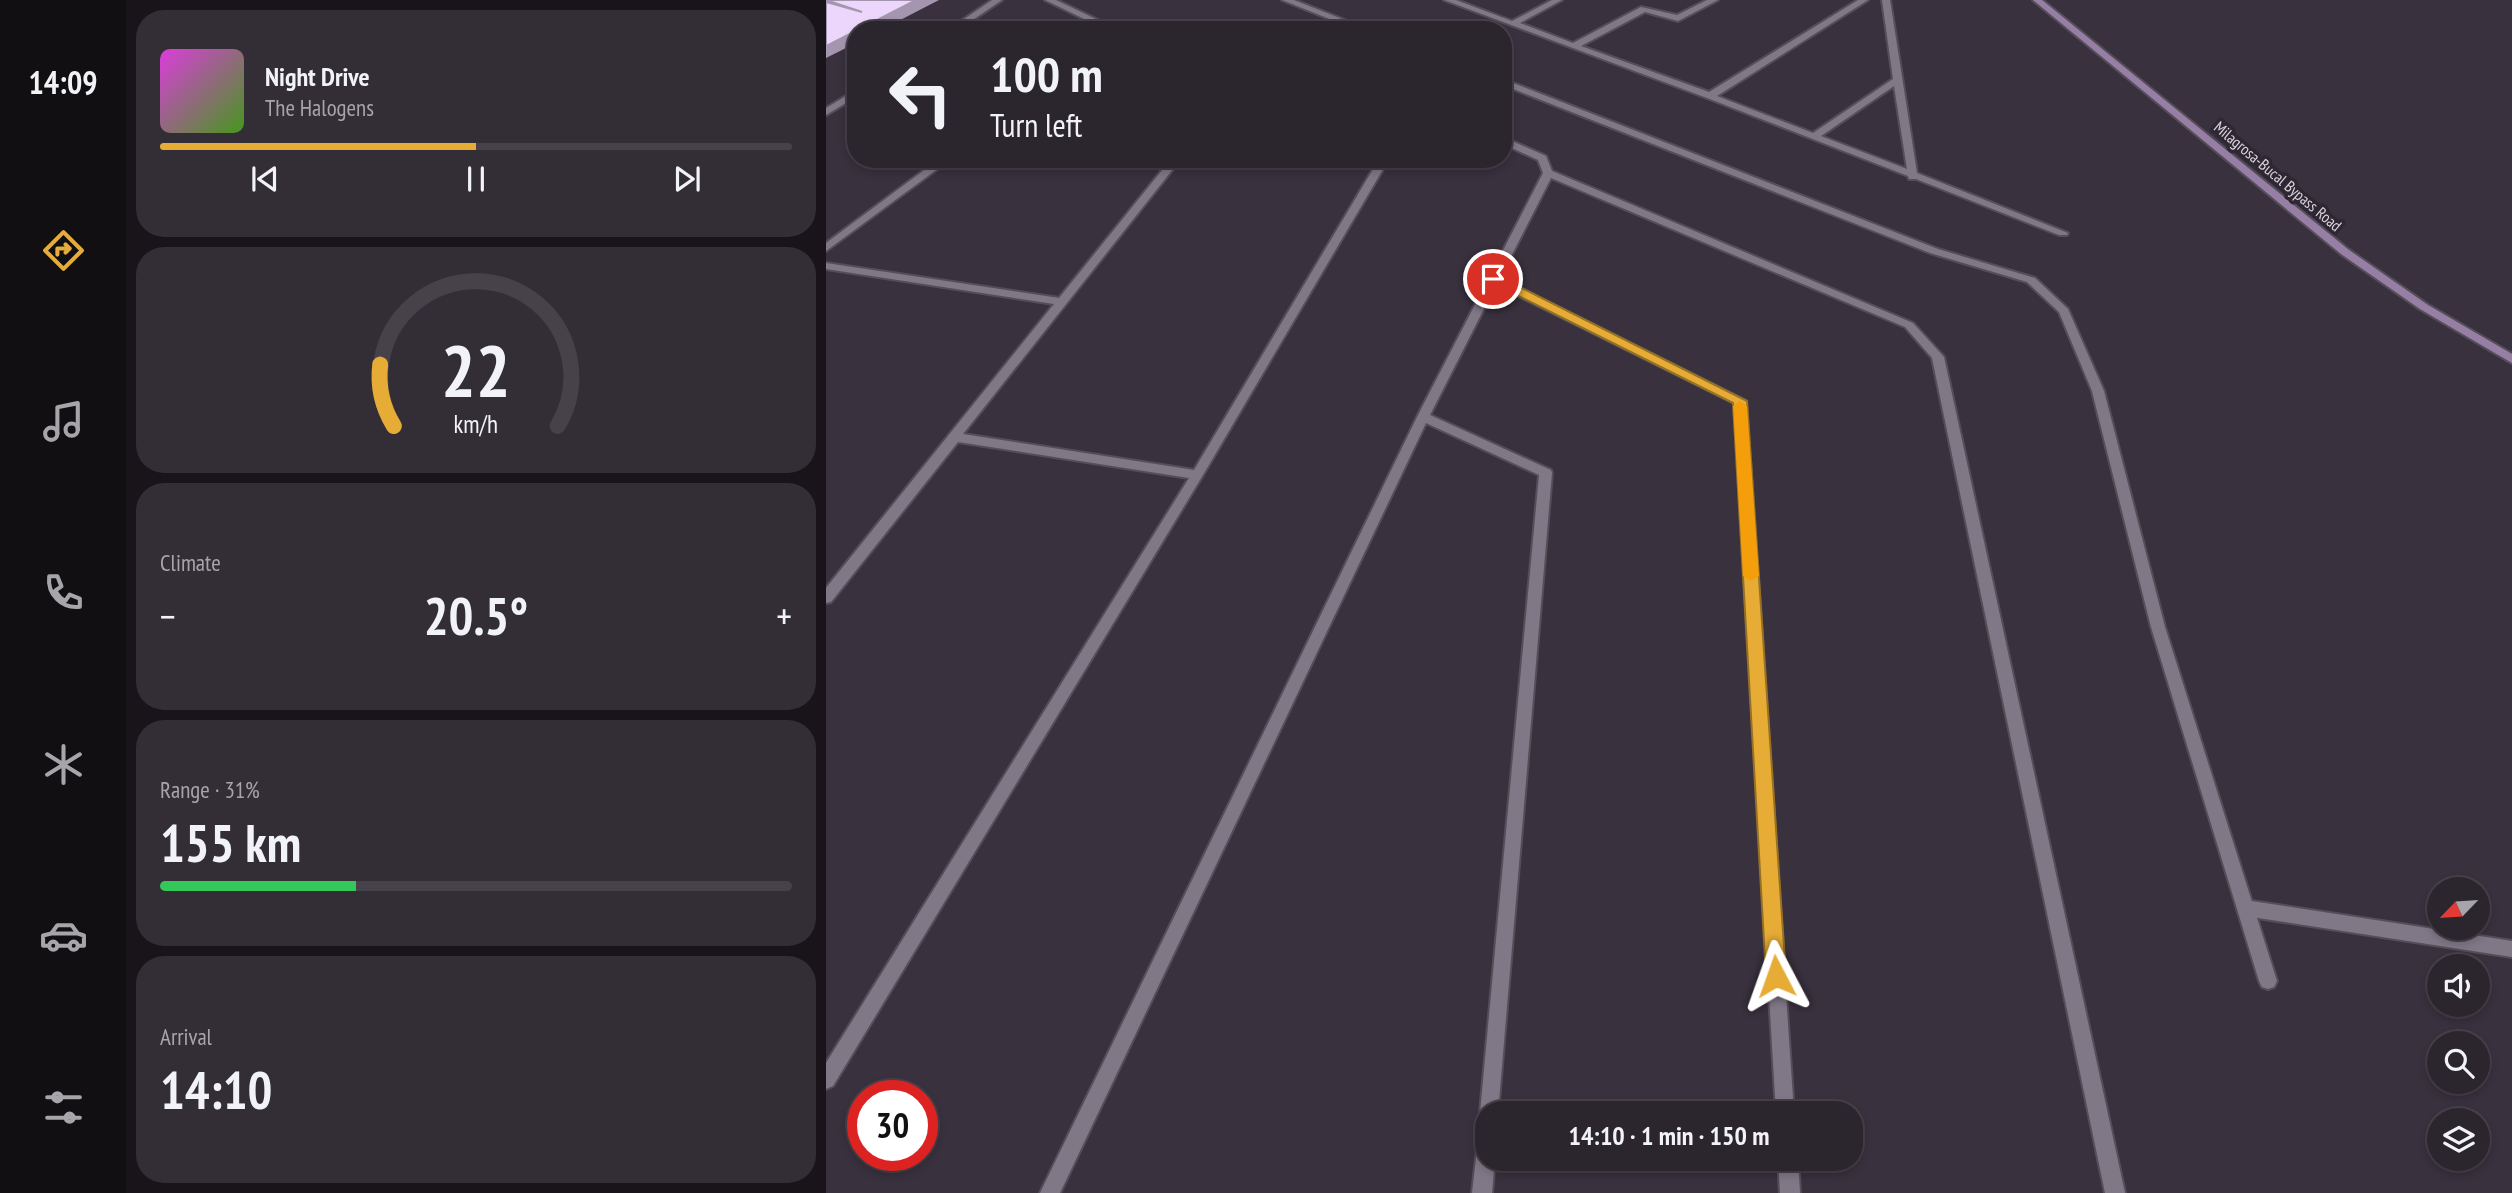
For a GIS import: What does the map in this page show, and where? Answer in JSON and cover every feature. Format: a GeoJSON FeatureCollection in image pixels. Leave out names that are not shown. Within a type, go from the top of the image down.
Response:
{"type":"FeatureCollection","features":[{"type":"Feature","properties":{"kind":"main road","name":"Milagrosa-Bucal Bypass Road"},"geometry":{"type":"LineString","coordinates":[[2037,0],[2345,252],[2424,307],[2512,359]]}},
{"type":"Feature","properties":{"kind":"street"},"geometry":{"type":"LineString","coordinates":[[966,21],[998,0]]}},
{"type":"Feature","properties":{"kind":"street"},"geometry":{"type":"LineString","coordinates":[[1049,0],[1095,21]]}},
{"type":"Feature","properties":{"kind":"street"},"geometry":{"type":"LineString","coordinates":[[1286,0],[1342,21]]}},
{"type":"Feature","properties":{"kind":"street"},"geometry":{"type":"LineString","coordinates":[[1448,0],[1508,21]]}},
{"type":"Feature","properties":{"kind":"street"},"geometry":{"type":"LineString","coordinates":[[1514,23],[1558,0]]}},
{"type":"Feature","properties":{"kind":"street"},"geometry":{"type":"LineString","coordinates":[[1574,45],[1644,9],[1678,18],[1714,0]]}},
{"type":"Feature","properties":{"kind":"street"},"geometry":{"type":"LineString","coordinates":[[1710,96],[1864,0]]}},
{"type":"Feature","properties":{"kind":"street"},"geometry":{"type":"LineString","coordinates":[[1886,0],[1913,177]]}},
{"type":"Feature","properties":{"kind":"street"},"geometry":{"type":"LineString","coordinates":[[1514,23],[2063,233]]}},
{"type":"Feature","properties":{"kind":"street"},"geometry":{"type":"LineString","coordinates":[[1813,137],[1899,79]]}},
{"type":"Feature","properties":{"kind":"street"},"geometry":{"type":"LineString","coordinates":[[1512,86],[1934,251],[2031,280],[2064,311],[2098,391],[2158,627],[2268,981]]}},
{"type":"Feature","properties":{"kind":"street"},"geometry":{"type":"LineString","coordinates":[[826,112],[847,99]]}},
{"type":"Feature","properties":{"kind":"street"},"geometry":{"type":"LineString","coordinates":[[1512,145],[1542,158],[1548,173],[1909,325],[1938,357],[2115,1193]]}},
{"type":"Feature","properties":{"kind":"street"},"geometry":{"type":"LineString","coordinates":[[826,248],[934,168]]}},
{"type":"Feature","properties":{"kind":"street"},"geometry":{"type":"LineString","coordinates":[[826,598],[832,580],[954,437],[1169,168]]}},
{"type":"Feature","properties":{"kind":"street"},"geometry":{"type":"LineString","coordinates":[[826,1080],[1197,475],[1379,168]]}},
{"type":"Feature","properties":{"kind":"street"},"geometry":{"type":"LineString","coordinates":[[1050,1193],[1423,417],[1548,173]]}},
{"type":"Feature","properties":{"kind":"street"},"geometry":{"type":"LineString","coordinates":[[826,266],[1064,302]]}},
{"type":"Feature","properties":{"kind":"street"},"geometry":{"type":"LineString","coordinates":[[1493,279],[1740,401],[1784,1101]]}},
{"type":"Feature","properties":{"kind":"street"},"geometry":{"type":"LineString","coordinates":[[1423,417],[1546,473],[1490,1101]]}},
{"type":"Feature","properties":{"kind":"street"},"geometry":{"type":"LineString","coordinates":[[954,437],[1197,475]]}},
{"type":"Feature","properties":{"kind":"street"},"geometry":{"type":"LineString","coordinates":[[2245,908],[2512,949]]}},
{"type":"Feature","properties":{"kind":"street"},"geometry":{"type":"LineString","coordinates":[[1482,1193],[1484,1171]]}},
{"type":"Feature","properties":{"kind":"street"},"geometry":{"type":"LineString","coordinates":[[1789,1171],[1790,1193]]}},
{"type":"Feature","properties":{"kind":"building"},"geometry":{"type":"Polygon","coordinates":[[[826,0],[916,0],[875,21],[847,21],[847,35],[826,46],[826,2],[862,12],[826,0]]]}},
{"type":"Feature","properties":{"kind":"slow traffic"},"geometry":{"type":"LineString","coordinates":[[1740,406],[1751,576]]}},
{"type":"Feature","properties":{"kind":"route"},"geometry":{"type":"LineString","coordinates":[[1493,279],[1740,401],[1776,976]]}}]}
